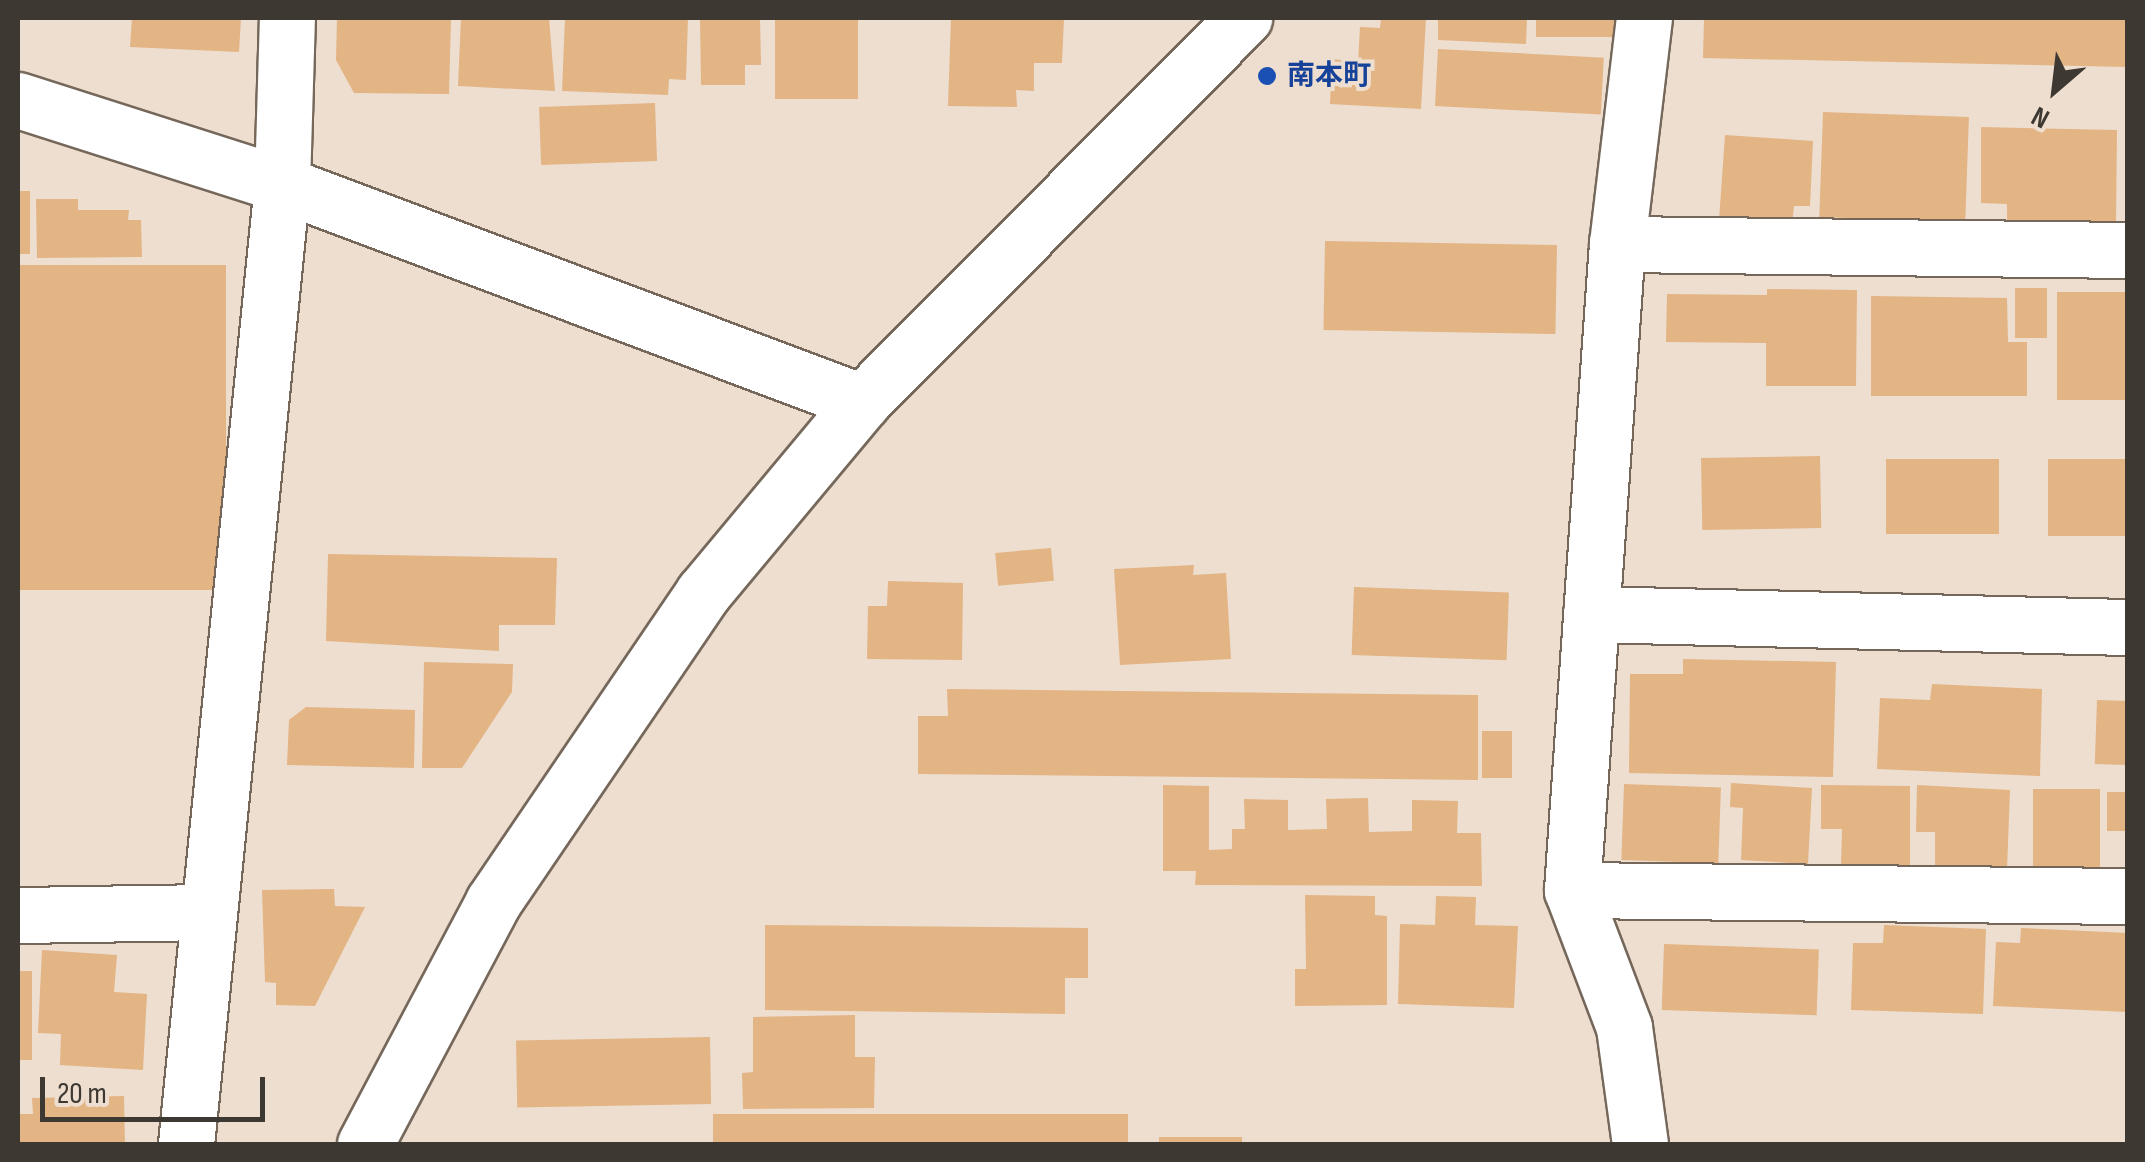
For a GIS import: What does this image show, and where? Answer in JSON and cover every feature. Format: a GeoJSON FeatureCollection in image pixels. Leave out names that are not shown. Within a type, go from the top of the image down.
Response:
{"type":"FeatureCollection","features":[{"type":"Feature","properties":{"kind":"street"},"geometry":{"type":"LineString","coordinates":[[186,1144],[282,184],[287,18]]}},
{"type":"Feature","properties":{"kind":"street"},"geometry":{"type":"LineString","coordinates":[[365,1144],[493,902],[703,594],[862,402],[1244,18]]}},
{"type":"Feature","properties":{"kind":"street"},"geometry":{"type":"LineString","coordinates":[[1640,1144],[1624,1026],[1572,890],[1618,244],[1644,18]]}},
{"type":"Feature","properties":{"kind":"street"},"geometry":{"type":"LineString","coordinates":[[18,100],[282,184],[862,402]]}},
{"type":"Feature","properties":{"kind":"street"},"geometry":{"type":"LineString","coordinates":[[1618,244],[2128,250]]}},
{"type":"Feature","properties":{"kind":"street"},"geometry":{"type":"LineString","coordinates":[[1591,614],[2128,627]]}},
{"type":"Feature","properties":{"kind":"street"},"geometry":{"type":"LineString","coordinates":[[1572,890],[2128,896]]}},
{"type":"Feature","properties":{"kind":"street"},"geometry":{"type":"LineString","coordinates":[[18,915],[209,912]]}},
{"type":"Feature","properties":{"kind":"building"},"geometry":{"type":"Polygon","coordinates":[[[132,18],[241,18],[239,52],[130,47],[132,18]]]}},
{"type":"Feature","properties":{"kind":"building"},"geometry":{"type":"Polygon","coordinates":[[[337,18],[451,18],[449,94],[354,93],[336,60],[337,18]]]}},
{"type":"Feature","properties":{"kind":"building"},"geometry":{"type":"Polygon","coordinates":[[[461,18],[549,18],[555,91],[458,86],[461,18]]]}},
{"type":"Feature","properties":{"kind":"building"},"geometry":{"type":"Polygon","coordinates":[[[565,18],[688,18],[686,80],[669,79],[668,95],[562,91],[565,18]]]}},
{"type":"Feature","properties":{"kind":"building"},"geometry":{"type":"Polygon","coordinates":[[[700,18],[760,18],[761,65],[745,65],[745,85],[701,85],[700,18]]]}},
{"type":"Feature","properties":{"kind":"building"},"geometry":{"type":"Polygon","coordinates":[[[775,18],[858,18],[858,99],[775,99],[775,18]]]}},
{"type":"Feature","properties":{"kind":"building"},"geometry":{"type":"Polygon","coordinates":[[[951,18],[1064,18],[1062,63],[1034,63],[1034,91],[1016,90],[1017,107],[948,106],[951,18]]]}},
{"type":"Feature","properties":{"kind":"building"},"geometry":{"type":"Polygon","coordinates":[[[1381,18],[1426,18],[1421,109],[1330,104],[1332,59],[1358,62],[1360,27],[1380,28],[1381,18]]]}},
{"type":"Feature","properties":{"kind":"building"},"geometry":{"type":"Polygon","coordinates":[[[1438,18],[1527,18],[1526,44],[1438,40],[1438,18]]]}},
{"type":"Feature","properties":{"kind":"building"},"geometry":{"type":"Polygon","coordinates":[[[1536,18],[1629,18],[1629,37],[1536,37],[1536,18]]]}},
{"type":"Feature","properties":{"kind":"building"},"geometry":{"type":"Polygon","coordinates":[[[1704,18],[2128,18],[2128,67],[1703,58],[1704,18]]]}},
{"type":"Feature","properties":{"kind":"building"},"geometry":{"type":"Polygon","coordinates":[[[1438,49],[1604,58],[1601,115],[1435,106],[1438,49]]]}},
{"type":"Feature","properties":{"kind":"building"},"geometry":{"type":"Polygon","coordinates":[[[655,103],[657,161],[541,165],[539,107],[655,103]]]}},
{"type":"Feature","properties":{"kind":"building"},"geometry":{"type":"Polygon","coordinates":[[[1823,112],[1969,117],[1965,222],[1819,217],[1823,112]]]}},
{"type":"Feature","properties":{"kind":"building"},"geometry":{"type":"Polygon","coordinates":[[[1981,127],[2117,130],[2116,224],[2007,221],[2007,204],[1981,203],[1981,127]]]}},
{"type":"Feature","properties":{"kind":"building"},"geometry":{"type":"Polygon","coordinates":[[[1725,135],[1813,141],[1810,206],[1794,206],[1792,225],[1719,220],[1725,135]]]}},
{"type":"Feature","properties":{"kind":"building"},"geometry":{"type":"Polygon","coordinates":[[[18,191],[30,191],[30,254],[18,254],[18,191]]]}},
{"type":"Feature","properties":{"kind":"building"},"geometry":{"type":"Polygon","coordinates":[[[36,199],[78,199],[78,210],[129,210],[128,220],[141,220],[142,257],[37,258],[36,199]]]}},
{"type":"Feature","properties":{"kind":"building"},"geometry":{"type":"Polygon","coordinates":[[[1325,241],[1557,245],[1555,334],[1323,330],[1325,241]]]}},
{"type":"Feature","properties":{"kind":"building"},"geometry":{"type":"Polygon","coordinates":[[[18,265],[226,265],[226,590],[18,590],[18,265]]]}},
{"type":"Feature","properties":{"kind":"building"},"geometry":{"type":"Polygon","coordinates":[[[2015,288],[2047,288],[2047,338],[2015,338],[2015,288]]]}},
{"type":"Feature","properties":{"kind":"building"},"geometry":{"type":"Polygon","coordinates":[[[1767,289],[1857,290],[1856,386],[1766,386],[1766,343],[1666,342],[1667,294],[1767,295],[1767,289]]]}},
{"type":"Feature","properties":{"kind":"building"},"geometry":{"type":"Polygon","coordinates":[[[2057,292],[2126,292],[2126,400],[2057,400],[2057,292]]]}},
{"type":"Feature","properties":{"kind":"building"},"geometry":{"type":"Polygon","coordinates":[[[1871,296],[2007,298],[2008,342],[2027,342],[2027,396],[1871,396],[1871,296]]]}},
{"type":"Feature","properties":{"kind":"building"},"geometry":{"type":"Polygon","coordinates":[[[1820,456],[1821,528],[1702,530],[1701,458],[1820,456]]]}},
{"type":"Feature","properties":{"kind":"building"},"geometry":{"type":"Polygon","coordinates":[[[1886,459],[1999,459],[1999,534],[1886,534],[1886,459]]]}},
{"type":"Feature","properties":{"kind":"building"},"geometry":{"type":"Polygon","coordinates":[[[2048,459],[2128,459],[2128,536],[2048,536],[2048,459]]]}},
{"type":"Feature","properties":{"kind":"building"},"geometry":{"type":"Polygon","coordinates":[[[1051,548],[1054,581],[998,586],[995,553],[1051,548]]]}},
{"type":"Feature","properties":{"kind":"building"},"geometry":{"type":"Polygon","coordinates":[[[328,554],[557,558],[555,625],[499,625],[499,651],[326,641],[328,554]]]}},
{"type":"Feature","properties":{"kind":"building"},"geometry":{"type":"Polygon","coordinates":[[[1194,565],[1193,575],[1226,573],[1231,659],[1120,665],[1114,569],[1194,565]]]}},
{"type":"Feature","properties":{"kind":"building"},"geometry":{"type":"Polygon","coordinates":[[[888,581],[963,583],[962,660],[867,659],[868,606],[887,606],[888,581]]]}},
{"type":"Feature","properties":{"kind":"building"},"geometry":{"type":"Polygon","coordinates":[[[1354,587],[1509,592],[1507,660],[1352,655],[1354,587]]]}},
{"type":"Feature","properties":{"kind":"building"},"geometry":{"type":"Polygon","coordinates":[[[1683,659],[1836,662],[1833,777],[1629,773],[1630,674],[1683,674],[1683,659]]]}},
{"type":"Feature","properties":{"kind":"building"},"geometry":{"type":"Polygon","coordinates":[[[424,662],[513,664],[512,692],[462,768],[422,768],[424,662]]]}},
{"type":"Feature","properties":{"kind":"building"},"geometry":{"type":"Polygon","coordinates":[[[1932,684],[2042,689],[2040,776],[1877,769],[1880,698],[1930,700],[1932,684]]]}},
{"type":"Feature","properties":{"kind":"building"},"geometry":{"type":"Polygon","coordinates":[[[947,689],[1478,695],[1478,780],[918,774],[918,716],[948,716],[947,689]]]}},
{"type":"Feature","properties":{"kind":"building"},"geometry":{"type":"Polygon","coordinates":[[[2097,700],[2128,701],[2126,765],[2095,764],[2097,700]]]}},
{"type":"Feature","properties":{"kind":"building"},"geometry":{"type":"Polygon","coordinates":[[[306,707],[415,710],[414,768],[287,765],[289,720],[306,707]]]}},
{"type":"Feature","properties":{"kind":"building"},"geometry":{"type":"Polygon","coordinates":[[[1482,731],[1512,731],[1512,778],[1482,778],[1482,731]]]}},
{"type":"Feature","properties":{"kind":"building"},"geometry":{"type":"Polygon","coordinates":[[[1731,783],[1812,788],[1808,864],[1741,860],[1743,808],[1730,807],[1731,783]]]}},
{"type":"Feature","properties":{"kind":"building"},"geometry":{"type":"Polygon","coordinates":[[[1624,784],[1721,787],[1718,863],[1621,860],[1624,784]]]}},
{"type":"Feature","properties":{"kind":"building"},"geometry":{"type":"Polygon","coordinates":[[[1163,785],[1209,786],[1209,850],[1232,849],[1232,829],[1245,829],[1244,799],[1288,800],[1288,830],[1327,829],[1326,799],[1368,798],[1369,832],[1412,831],[1412,800],[1458,801],[1457,833],[1481,833],[1482,886],[1195,885],[1196,871],[1163,871],[1163,785]]]}},
{"type":"Feature","properties":{"kind":"building"},"geometry":{"type":"Polygon","coordinates":[[[1821,785],[1910,786],[1910,867],[1841,866],[1842,829],[1821,829],[1821,785]]]}},
{"type":"Feature","properties":{"kind":"building"},"geometry":{"type":"Polygon","coordinates":[[[1917,785],[2010,790],[2007,870],[1935,868],[1935,832],[1916,832],[1917,785]]]}},
{"type":"Feature","properties":{"kind":"building"},"geometry":{"type":"Polygon","coordinates":[[[2033,789],[2100,789],[2100,869],[2033,869],[2033,789]]]}},
{"type":"Feature","properties":{"kind":"building"},"geometry":{"type":"Polygon","coordinates":[[[2107,792],[2128,792],[2128,831],[2107,831],[2107,792]]]}},
{"type":"Feature","properties":{"kind":"building"},"geometry":{"type":"Polygon","coordinates":[[[334,889],[335,906],[365,907],[315,1006],[276,1005],[276,983],[265,982],[262,890],[334,889]]]}},
{"type":"Feature","properties":{"kind":"building"},"geometry":{"type":"Polygon","coordinates":[[[1305,895],[1375,896],[1375,915],[1387,916],[1387,1005],[1295,1006],[1295,969],[1306,969],[1305,895]]]}},
{"type":"Feature","properties":{"kind":"building"},"geometry":{"type":"Polygon","coordinates":[[[1436,896],[1476,897],[1475,925],[1518,926],[1514,1008],[1398,1004],[1400,924],[1435,925],[1436,896]]]}},
{"type":"Feature","properties":{"kind":"building"},"geometry":{"type":"Polygon","coordinates":[[[765,925],[1088,928],[1088,978],[1065,978],[1065,1014],[765,1010],[765,925]]]}},
{"type":"Feature","properties":{"kind":"building"},"geometry":{"type":"Polygon","coordinates":[[[1884,925],[1986,929],[1983,1014],[1851,1010],[1853,943],[1883,943],[1884,925]]]}},
{"type":"Feature","properties":{"kind":"building"},"geometry":{"type":"Polygon","coordinates":[[[2021,928],[2128,933],[2128,1012],[1993,1006],[1996,942],[2020,943],[2021,928]]]}},
{"type":"Feature","properties":{"kind":"building"},"geometry":{"type":"Polygon","coordinates":[[[1664,944],[1819,949],[1817,1015],[1662,1010],[1664,944]]]}},
{"type":"Feature","properties":{"kind":"building"},"geometry":{"type":"Polygon","coordinates":[[[42,950],[117,955],[114,992],[147,994],[143,1070],[60,1065],[61,1034],[38,1033],[42,950]]]}},
{"type":"Feature","properties":{"kind":"building"},"geometry":{"type":"Polygon","coordinates":[[[18,971],[32,971],[32,1060],[18,1060],[18,971]]]}},
{"type":"Feature","properties":{"kind":"building"},"geometry":{"type":"Polygon","coordinates":[[[855,1015],[855,1057],[875,1057],[874,1108],[743,1109],[742,1073],[753,1072],[753,1017],[855,1015]]]}},
{"type":"Feature","properties":{"kind":"building"},"geometry":{"type":"Polygon","coordinates":[[[710,1037],[711,1104],[517,1107],[516,1040],[710,1037]]]}},
{"type":"Feature","properties":{"kind":"building"},"geometry":{"type":"Polygon","coordinates":[[[124,1096],[125,1144],[18,1144],[18,1114],[33,1114],[32,1098],[124,1096]]]}},
{"type":"Feature","properties":{"kind":"building"},"geometry":{"type":"Polygon","coordinates":[[[713,1114],[1128,1114],[1128,1144],[713,1144],[713,1114]]]}},
{"type":"Feature","properties":{"kind":"building"},"geometry":{"type":"Polygon","coordinates":[[[1159,1137],[1242,1137],[1242,1144],[1159,1144],[1159,1137]]]}},
{"type":"Feature","properties":{"kind":"place","name":"南本町"},"geometry":{"type":"Point","coordinates":[1267,76]}}]}
